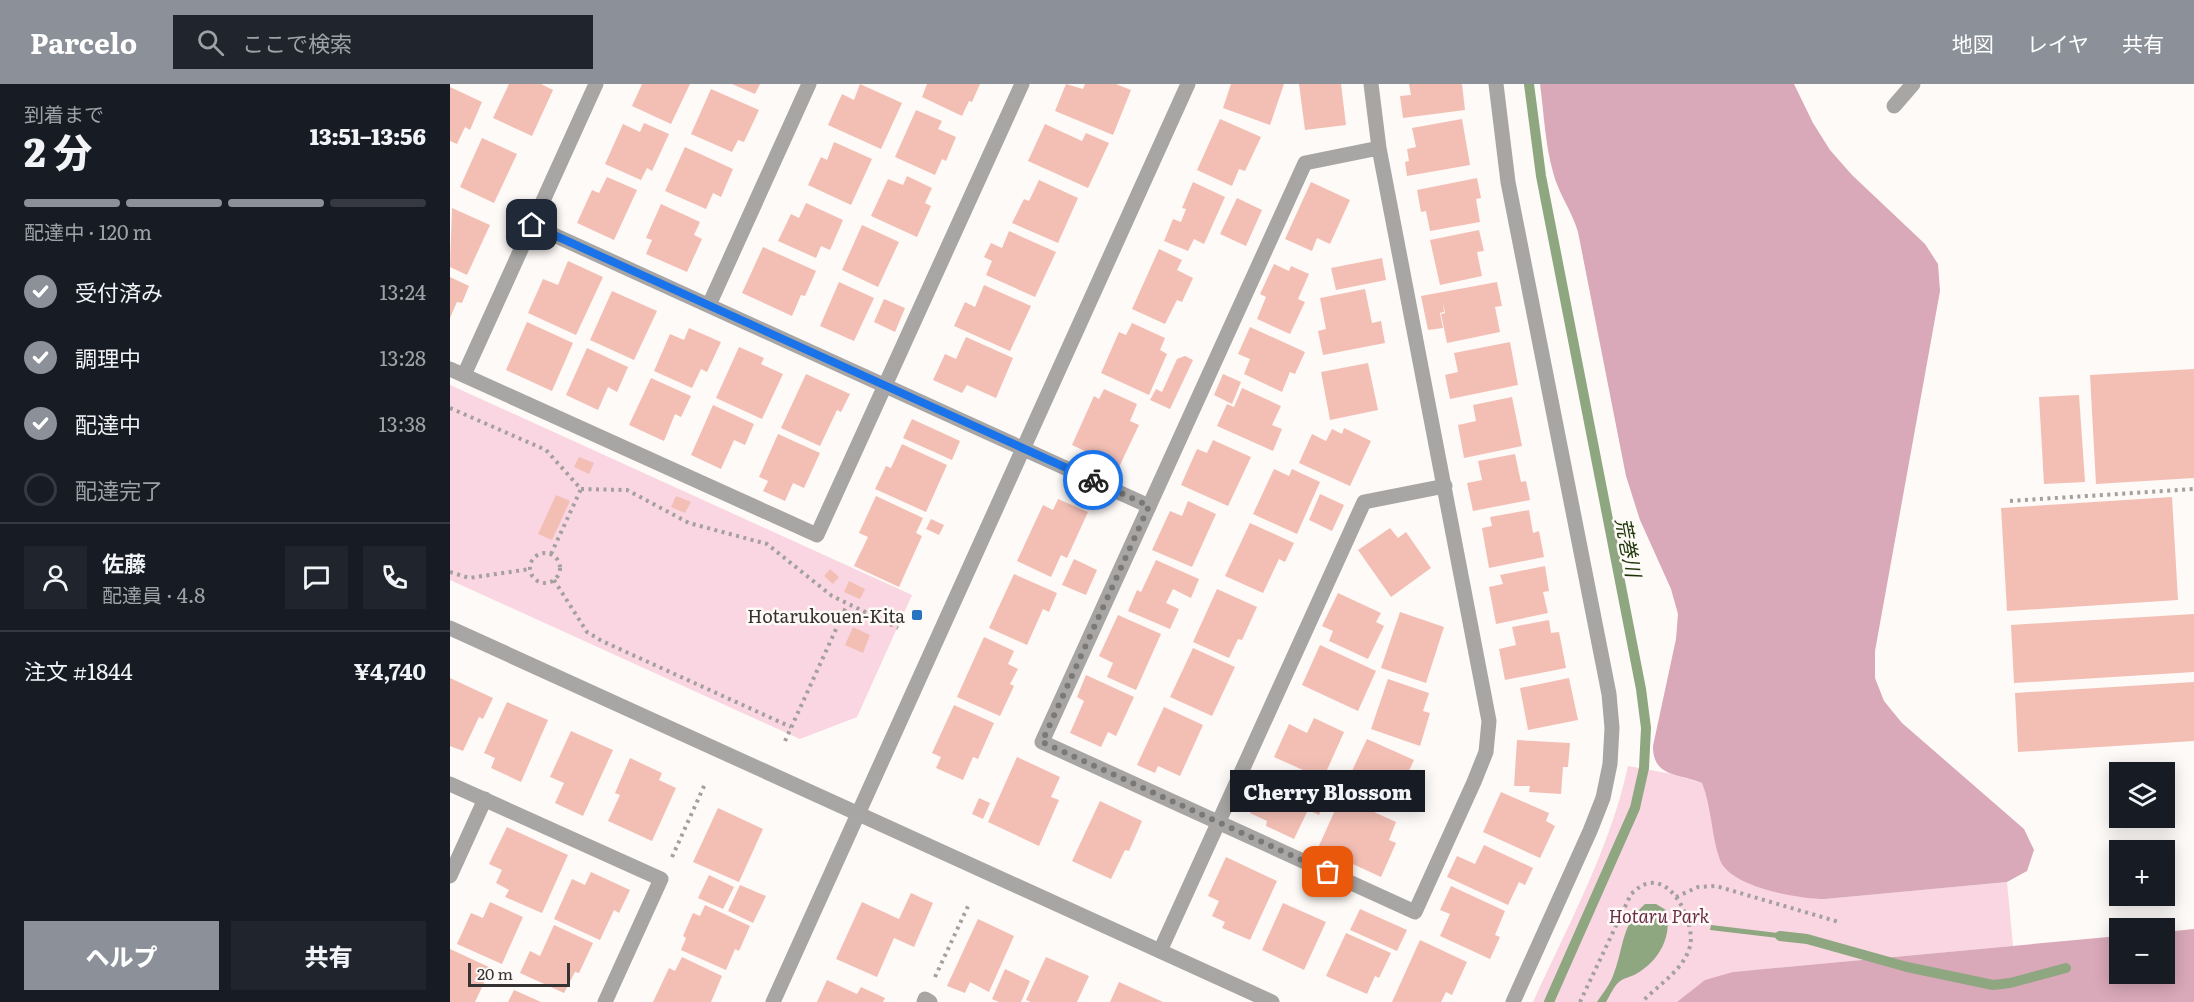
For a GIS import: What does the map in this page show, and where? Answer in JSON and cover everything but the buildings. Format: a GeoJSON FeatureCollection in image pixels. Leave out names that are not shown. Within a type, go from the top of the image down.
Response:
{"type":"FeatureCollection","features":[{"type":"Feature","properties":{"kind":"street"},"geometry":{"type":"LineString","coordinates":[[596,84],[532,225],[457,372],[817,535],[1022,84]]}},
{"type":"Feature","properties":{"kind":"street"},"geometry":{"type":"LineString","coordinates":[[709,305],[809,84]]}},
{"type":"Feature","properties":{"kind":"street"},"geometry":{"type":"LineString","coordinates":[[773,1002],[1188,84]]}},
{"type":"Feature","properties":{"kind":"street"},"geometry":{"type":"LineString","coordinates":[[1371,84],[1379,148],[1489,721],[1486,752],[1415,912],[1042,742],[1305,163],[1379,148]]}},
{"type":"Feature","properties":{"kind":"street"},"geometry":{"type":"LineString","coordinates":[[1496,84],[1509,182],[1608,694],[1612,729],[1610,764],[1603,798],[1513,1002]]}},
{"type":"Feature","properties":{"kind":"street"},"geometry":{"type":"LineString","coordinates":[[1894,106],[1913,84]]}},
{"type":"Feature","properties":{"kind":"street"},"geometry":{"type":"LineString","coordinates":[[532,225],[1149,506]]}},
{"type":"Feature","properties":{"kind":"street"},"geometry":{"type":"LineString","coordinates":[[1160,951],[1364,502],[1445,486]]}},
{"type":"Feature","properties":{"kind":"street"},"geometry":{"type":"LineString","coordinates":[[450,628],[1272,1002]]}},
{"type":"Feature","properties":{"kind":"street"},"geometry":{"type":"LineString","coordinates":[[450,784],[661,879],[605,1002]]}},
{"type":"Feature","properties":{"kind":"street"},"geometry":{"type":"LineString","coordinates":[[450,876],[485,799]]}},
{"type":"Feature","properties":{"kind":"path"},"geometry":{"type":"LineString","coordinates":[[450,408],[546,450],[581,489],[627,490],[689,523],[767,543],[820,588],[847,605],[898,627]]}},
{"type":"Feature","properties":{"kind":"path"},"geometry":{"type":"LineString","coordinates":[[551,554],[581,489]]}},
{"type":"Feature","properties":{"kind":"path"},"geometry":{"type":"LineString","coordinates":[[2010,501],[2194,489]]}},
{"type":"Feature","properties":{"kind":"path"},"geometry":{"type":"LineString","coordinates":[[544,552],[557,559],[560,566],[559,574],[547,583],[532,576],[530,569],[536,555],[544,552]]}},
{"type":"Feature","properties":{"kind":"path"},"geometry":{"type":"LineString","coordinates":[[450,572],[469,578],[530,569]]}},
{"type":"Feature","properties":{"kind":"path"},"geometry":{"type":"LineString","coordinates":[[554,580],[587,632],[602,641],[791,727]]}},
{"type":"Feature","properties":{"kind":"path"},"geometry":{"type":"LineString","coordinates":[[785,741],[847,605]]}},
{"type":"Feature","properties":{"kind":"path"},"geometry":{"type":"LineString","coordinates":[[661,879],[705,784]]}},
{"type":"Feature","properties":{"kind":"path"},"geometry":{"type":"LineString","coordinates":[[1580,1002],[1631,894],[1640,886],[1652,882],[1664,887],[1676,897],[1688,918],[1691,932],[1690,946],[1677,970],[1642,1002]]}},
{"type":"Feature","properties":{"kind":"path"},"geometry":{"type":"LineString","coordinates":[[1676,897],[1698,887],[1716,886],[1839,922]]}},
{"type":"Feature","properties":{"kind":"path"},"geometry":{"type":"LineString","coordinates":[[926,1001],[969,904]]}},
{"type":"Feature","properties":{"kind":"green space"},"geometry":{"type":"Polygon","coordinates":[[[450,385],[912,595],[857,717],[800,739],[450,580],[450,385]]]}},
{"type":"Feature","properties":{"kind":"green space","name":"Hotaru Park"},"geometry":{"type":"Polygon","coordinates":[[[1628,766],[1672,774],[1702,783],[1706,794],[1825,899],[2007,882],[2013,946],[1733,972],[1677,1002],[1533,1002],[1599,857],[1628,766]]]}},
{"type":"Feature","properties":{"kind":"shaded area"},"geometry":{"type":"Polygon","coordinates":[[[1540,84],[1794,84],[1813,123],[1830,150],[1852,175],[1925,244],[1938,264],[1940,291],[1875,651],[1875,678],[1884,701],[1902,723],[2024,829],[2034,850],[2027,871],[2007,882],[1825,899],[1799,897],[1766,890],[1737,877],[1726,869],[1720,860],[1702,783],[1669,773],[1657,764],[1653,746],[1676,639],[1678,614],[1671,589],[1640,520],[1626,476],[1578,232],[1555,180],[1550,161],[1540,84]]]}},
{"type":"Feature","properties":{"kind":"shaded area"},"geometry":{"type":"Polygon","coordinates":[[[1645,904],[1656,904],[1666,910],[1668,929],[1662,947],[1644,969],[1617,984],[1606,1002],[1597,1002],[1613,977],[1627,928],[1645,904]]]}},
{"type":"Feature","properties":{"kind":"shaded area"},"geometry":{"type":"Polygon","coordinates":[[[1711,925],[1795,935],[1794,940],[1710,930],[1711,925]]]}},
{"type":"Feature","properties":{"kind":"shaded area"},"geometry":{"type":"Polygon","coordinates":[[[2194,929],[2194,1002],[1677,1002],[1705,980],[1733,972],[2109,937],[2109,984],[2175,984],[2175,931],[2194,929]]]}},
{"type":"Feature","properties":{"kind":"waterway","name":"荒巻川"},"geometry":{"type":"LineString","coordinates":[[1529,84],[1541,176],[1641,689],[1646,728],[1644,768],[1635,808],[1549,1002]]}},
{"type":"Feature","properties":{"kind":"waterway"},"geometry":{"type":"LineString","coordinates":[[1780,936],[1807,939],[1907,967],[1993,985],[2010,983],[2066,968]]}},
{"type":"Feature","properties":{"kind":"way so far"},"geometry":{"type":"LineString","coordinates":[[1093,480],[1149,506],[1042,742],[1328,872]]}},
{"type":"Feature","properties":{"kind":"place","name":"Hotarukouen-Kita"},"geometry":{"type":"Point","coordinates":[917,615]}},
{"type":"Feature","properties":{"kind":"place","name":"Cherry Blossom"},"geometry":{"type":"Point","coordinates":[1328,872]}},
{"type":"Feature","properties":{"kind":"route"},"geometry":{"type":"LineString","coordinates":[[532,225],[1093,480]]}}]}
